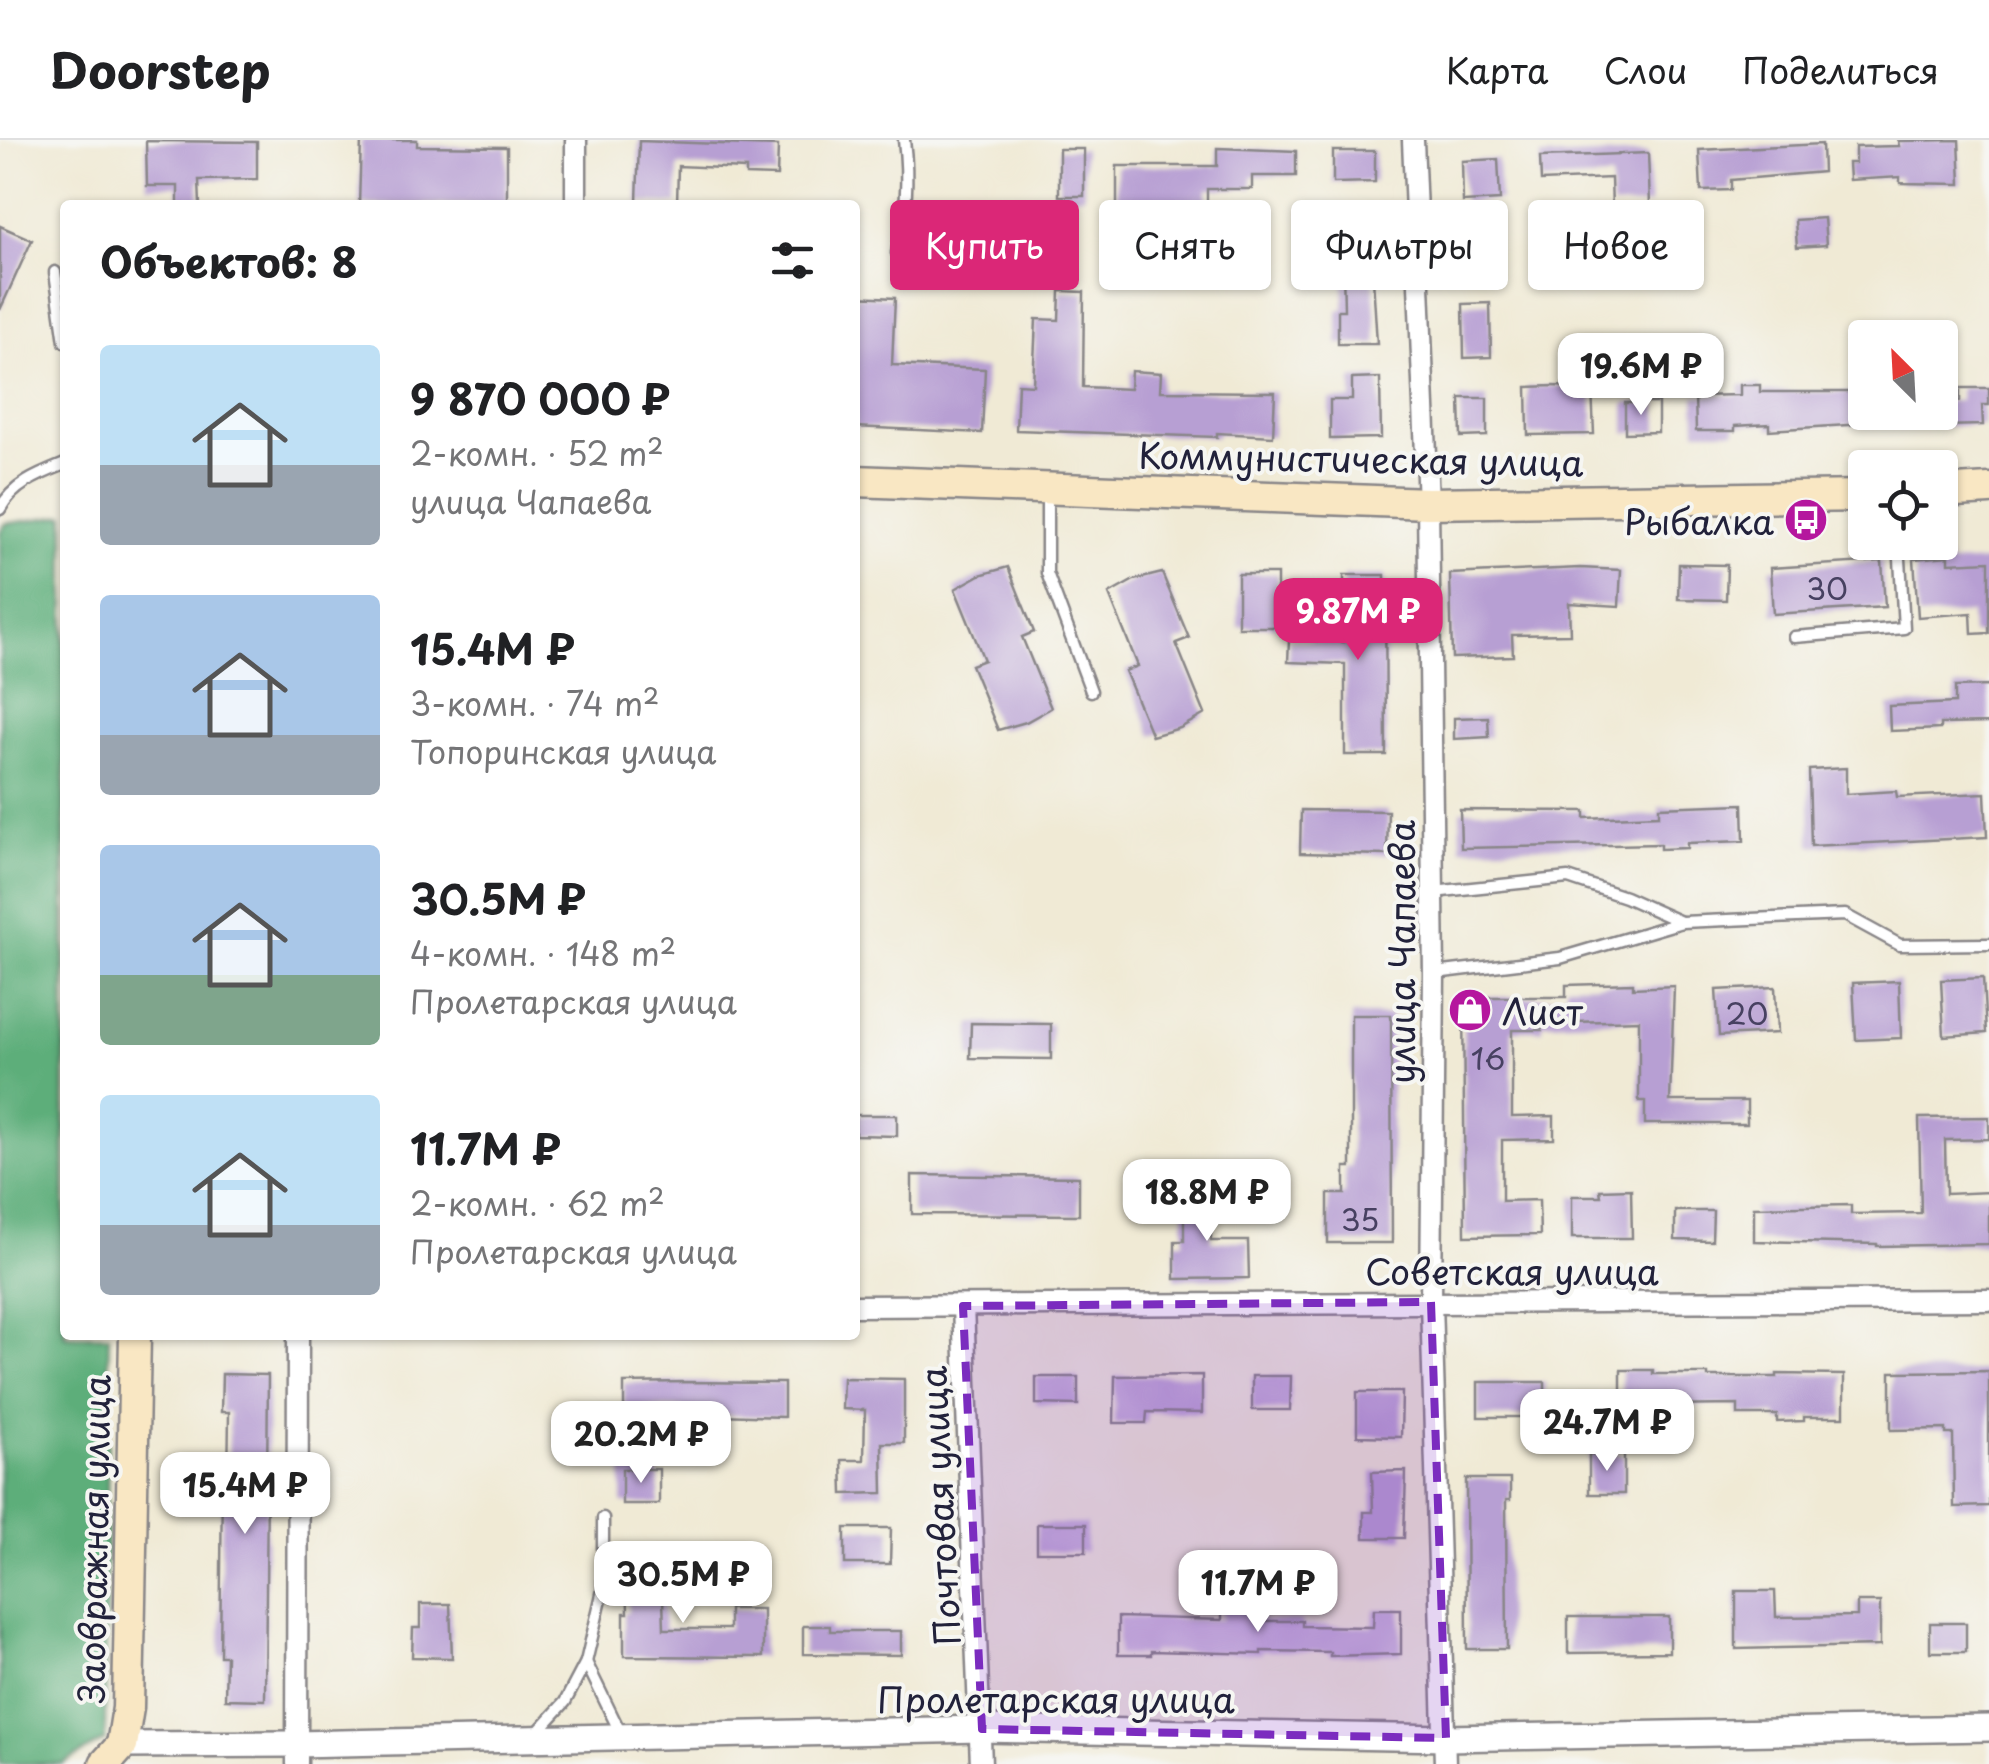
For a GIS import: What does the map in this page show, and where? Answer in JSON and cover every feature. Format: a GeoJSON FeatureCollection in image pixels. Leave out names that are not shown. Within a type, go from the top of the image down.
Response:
{"type":"FeatureCollection","features":[{"type":"Feature","properties":{"kind":"main road","name":"Коммунистическая улица"},"geometry":{"type":"LineString","coordinates":[[860,482],[1428,503],[1848,496]]}},
{"type":"Feature","properties":{"kind":"main road"},"geometry":{"type":"LineString","coordinates":[[1958,491],[1989,489]]}},
{"type":"Feature","properties":{"kind":"main road","name":"Заовражная улица"},"geometry":{"type":"LineString","coordinates":[[113,1754],[128,1708],[136,1340]]}},
{"type":"Feature","properties":{"kind":"street"},"geometry":{"type":"LineString","coordinates":[[576,140],[576,200]]}},
{"type":"Feature","properties":{"kind":"street","name":"улица Чапаева"},"geometry":{"type":"LineString","coordinates":[[1413,140],[1428,503],[1434,973],[1431,1302],[1445,1764]]}},
{"type":"Feature","properties":{"kind":"street","name":"Советская улица"},"geometry":{"type":"LineString","coordinates":[[860,1306],[1989,1300]]}},
{"type":"Feature","properties":{"kind":"street","name":"Почтовая улица"},"geometry":{"type":"LineString","coordinates":[[962,1306],[982,1764]]}},
{"type":"Feature","properties":{"kind":"street"},"geometry":{"type":"LineString","coordinates":[[296,1754],[298,1340]]}},
{"type":"Feature","properties":{"kind":"street","name":"Пролетарская улица"},"geometry":{"type":"LineString","coordinates":[[113,1754],[296,1754],[532,1739],[982,1729],[1446,1738],[1989,1728]]}},
{"type":"Feature","properties":{"kind":"lane"},"geometry":{"type":"LineString","coordinates":[[904,140],[907,200]]}},
{"type":"Feature","properties":{"kind":"lane"},"geometry":{"type":"LineString","coordinates":[[54,272],[60,310]]}},
{"type":"Feature","properties":{"kind":"lane"},"geometry":{"type":"LineString","coordinates":[[0,509],[5,499],[30,478],[60,466]]}},
{"type":"Feature","properties":{"kind":"lane"},"geometry":{"type":"LineString","coordinates":[[1047,489],[1047,574],[1090,691]]}},
{"type":"Feature","properties":{"kind":"lane"},"geometry":{"type":"LineString","coordinates":[[1794,637],[1904,628],[1900,560]]}},
{"type":"Feature","properties":{"kind":"lane"},"geometry":{"type":"LineString","coordinates":[[1433,892],[1568,878],[1682,922]]}},
{"type":"Feature","properties":{"kind":"lane"},"geometry":{"type":"LineString","coordinates":[[1434,973],[1560,958],[1682,922],[1845,916],[1900,945],[1989,944]]}},
{"type":"Feature","properties":{"kind":"lane"},"geometry":{"type":"LineString","coordinates":[[532,1739],[565,1702],[586,1662],[603,1590],[603,1518]]}},
{"type":"Feature","properties":{"kind":"lane"},"geometry":{"type":"LineString","coordinates":[[586,1662],[622,1737]]}},
{"type":"Feature","properties":{"kind":"highlighted area"},"geometry":{"type":"Polygon","coordinates":[[[1431,1302],[1446,1738],[982,1729],[963,1306],[1431,1302]]]}},
{"type":"Feature","properties":{"kind":"green space"},"geometry":{"type":"Polygon","coordinates":[[[60,516],[60,1340],[109,1340],[105,1740],[63,1764],[0,1764],[0,533],[4,524],[60,516]]]}},
{"type":"Feature","properties":{"kind":"building"},"geometry":{"type":"Polygon","coordinates":[[[361,140],[417,140],[417,146],[507,147],[507,200],[359,200],[361,140]]]}},
{"type":"Feature","properties":{"kind":"building"},"geometry":{"type":"Polygon","coordinates":[[[1959,140],[1961,184],[1900,183],[1900,177],[1849,180],[1848,163],[1855,163],[1855,147],[1899,146],[1898,141],[1959,140]]]}},
{"type":"Feature","properties":{"kind":"building"},"geometry":{"type":"Polygon","coordinates":[[[146,141],[257,142],[257,179],[199,180],[200,200],[178,200],[178,186],[147,186],[146,141]]]}},
{"type":"Feature","properties":{"kind":"building"},"geometry":{"type":"Polygon","coordinates":[[[639,141],[778,146],[777,176],[746,175],[746,169],[678,166],[677,200],[637,200],[639,141]]]}},
{"type":"Feature","properties":{"kind":"building"},"geometry":{"type":"Polygon","coordinates":[[[1822,144],[1823,172],[1731,180],[1731,190],[1701,191],[1699,150],[1822,144]]]}},
{"type":"Feature","properties":{"kind":"building"},"geometry":{"type":"Polygon","coordinates":[[[1217,148],[1296,151],[1296,176],[1252,176],[1252,189],[1207,189],[1207,200],[1117,200],[1117,166],[1217,166],[1217,148]]]}},
{"type":"Feature","properties":{"kind":"building"},"geometry":{"type":"Polygon","coordinates":[[[1059,149],[1084,149],[1084,196],[1059,196],[1059,149]]]}},
{"type":"Feature","properties":{"kind":"building"},"geometry":{"type":"Polygon","coordinates":[[[1333,151],[1375,151],[1375,182],[1333,183],[1333,151]]]}},
{"type":"Feature","properties":{"kind":"building"},"geometry":{"type":"Polygon","coordinates":[[[1648,153],[1650,200],[1612,200],[1611,178],[1541,181],[1540,157],[1648,153]]]}},
{"type":"Feature","properties":{"kind":"building"},"geometry":{"type":"Polygon","coordinates":[[[1498,159],[1500,200],[1463,200],[1462,161],[1498,159]]]}},
{"type":"Feature","properties":{"kind":"building"},"geometry":{"type":"Polygon","coordinates":[[[1824,218],[1826,245],[1797,247],[1795,220],[1824,218]]]}},
{"type":"Feature","properties":{"kind":"building"},"geometry":{"type":"Polygon","coordinates":[[[0,226],[32,240],[0,310],[0,226]]]}},
{"type":"Feature","properties":{"kind":"building"},"geometry":{"type":"Polygon","coordinates":[[[1344,290],[1374,290],[1377,344],[1338,344],[1338,310],[1344,310],[1344,290]]]}},
{"type":"Feature","properties":{"kind":"building"},"geometry":{"type":"Polygon","coordinates":[[[1060,291],[1084,292],[1083,387],[1130,389],[1131,371],[1161,373],[1160,391],[1275,392],[1273,436],[1016,430],[1018,384],[1033,385],[1036,319],[1059,320],[1060,291]]]}},
{"type":"Feature","properties":{"kind":"building"},"geometry":{"type":"Polygon","coordinates":[[[860,296],[895,298],[892,365],[985,369],[982,433],[860,427],[860,296]]]}},
{"type":"Feature","properties":{"kind":"building"},"geometry":{"type":"Polygon","coordinates":[[[1490,303],[1491,357],[1464,358],[1463,304],[1490,303]]]}},
{"type":"Feature","properties":{"kind":"building"},"geometry":{"type":"Polygon","coordinates":[[[1380,378],[1381,438],[1330,439],[1330,400],[1352,400],[1352,379],[1380,378]]]}},
{"type":"Feature","properties":{"kind":"building"},"geometry":{"type":"Polygon","coordinates":[[[1740,385],[1760,385],[1760,392],[1848,392],[1848,425],[1769,430],[1769,424],[1735,426],[1735,431],[1696,431],[1695,396],[1740,395],[1740,385]]]}},
{"type":"Feature","properties":{"kind":"building"},"geometry":{"type":"Polygon","coordinates":[[[1527,387],[1592,388],[1594,434],[1528,435],[1527,387]]]}},
{"type":"Feature","properties":{"kind":"building"},"geometry":{"type":"Polygon","coordinates":[[[1960,388],[1989,388],[1989,405],[1982,405],[1983,425],[1958,426],[1960,388]]]}},
{"type":"Feature","properties":{"kind":"building"},"geometry":{"type":"Polygon","coordinates":[[[1460,398],[1487,398],[1487,436],[1461,437],[1460,398]]]}},
{"type":"Feature","properties":{"kind":"building"},"geometry":{"type":"Polygon","coordinates":[[[1625,403],[1658,403],[1658,432],[1625,433],[1625,403]]]}},
{"type":"Feature","properties":{"kind":"building"},"geometry":{"type":"Polygon","coordinates":[[[1914,560],[1989,561],[1989,633],[1972,634],[1971,613],[1918,617],[1914,560]]]}},
{"type":"Feature","properties":{"kind":"building"},"geometry":{"type":"Polygon","coordinates":[[[1882,561],[1885,607],[1773,614],[1770,568],[1882,561]]]}},
{"type":"Feature","properties":{"kind":"building"},"geometry":{"type":"Polygon","coordinates":[[[1679,564],[1727,565],[1726,600],[1678,599],[1679,564]]]}},
{"type":"Feature","properties":{"kind":"building"},"geometry":{"type":"Polygon","coordinates":[[[1008,567],[1034,632],[1022,637],[1051,708],[1026,722],[998,730],[971,665],[984,660],[955,589],[980,575],[1008,567]]]}},
{"type":"Feature","properties":{"kind":"building"},"geometry":{"type":"Polygon","coordinates":[[[1621,570],[1619,606],[1569,603],[1570,634],[1512,635],[1513,656],[1452,658],[1450,574],[1621,570]]]}},
{"type":"Feature","properties":{"kind":"building"},"geometry":{"type":"Polygon","coordinates":[[[1162,573],[1189,638],[1176,643],[1205,714],[1180,728],[1152,736],[1125,671],[1138,666],[1109,594],[1134,580],[1162,573]]]}},
{"type":"Feature","properties":{"kind":"building"},"geometry":{"type":"Polygon","coordinates":[[[1238,574],[1277,574],[1277,627],[1238,627],[1238,574]]]}},
{"type":"Feature","properties":{"kind":"building"},"geometry":{"type":"Polygon","coordinates":[[[1344,575],[1385,575],[1386,755],[1345,755],[1345,664],[1288,662],[1289,640],[1344,642],[1344,575]]]}},
{"type":"Feature","properties":{"kind":"building"},"geometry":{"type":"Polygon","coordinates":[[[1989,686],[1989,723],[1890,731],[1889,706],[1955,703],[1955,687],[1989,686]]]}},
{"type":"Feature","properties":{"kind":"building"},"geometry":{"type":"Polygon","coordinates":[[[1488,717],[1489,737],[1454,739],[1454,718],[1488,717]]]}},
{"type":"Feature","properties":{"kind":"building"},"geometry":{"type":"Polygon","coordinates":[[[1846,768],[1846,794],[1896,791],[1897,797],[1985,793],[1987,837],[1811,846],[1809,770],[1846,768]]]}},
{"type":"Feature","properties":{"kind":"building"},"geometry":{"type":"Polygon","coordinates":[[[1743,804],[1744,841],[1687,843],[1687,848],[1660,849],[1660,844],[1461,848],[1460,810],[1585,811],[1585,818],[1659,815],[1659,807],[1743,804]]]}},
{"type":"Feature","properties":{"kind":"building"},"geometry":{"type":"Polygon","coordinates":[[[1301,810],[1388,811],[1387,855],[1300,853],[1301,810]]]}},
{"type":"Feature","properties":{"kind":"building"},"geometry":{"type":"Polygon","coordinates":[[[1983,978],[1986,1033],[1944,1036],[1941,980],[1983,978]]]}},
{"type":"Feature","properties":{"kind":"building"},"geometry":{"type":"Polygon","coordinates":[[[1899,981],[1901,1038],[1856,1040],[1853,983],[1899,981]]]}},
{"type":"Feature","properties":{"kind":"building"},"geometry":{"type":"Polygon","coordinates":[[[1633,983],[1633,988],[1674,986],[1670,1101],[1747,1101],[1747,1124],[1645,1124],[1645,1101],[1639,1101],[1639,1020],[1542,1023],[1542,1030],[1512,1030],[1512,1117],[1554,1116],[1554,1139],[1502,1140],[1502,1201],[1539,1200],[1540,1235],[1465,1236],[1463,997],[1566,997],[1566,985],[1633,983]]]}},
{"type":"Feature","properties":{"kind":"building"},"geometry":{"type":"Polygon","coordinates":[[[1775,987],[1777,1033],[1719,1036],[1716,990],[1775,987]]]}},
{"type":"Feature","properties":{"kind":"building"},"geometry":{"type":"Polygon","coordinates":[[[1351,1015],[1391,1015],[1392,1243],[1328,1243],[1328,1194],[1345,1194],[1345,1167],[1351,1167],[1351,1015]]]}},
{"type":"Feature","properties":{"kind":"building"},"geometry":{"type":"Polygon","coordinates":[[[971,1023],[1051,1024],[1051,1059],[970,1058],[971,1023]]]}},
{"type":"Feature","properties":{"kind":"building"},"geometry":{"type":"Polygon","coordinates":[[[860,1115],[897,1115],[897,1136],[860,1135],[860,1115]]]}},
{"type":"Feature","properties":{"kind":"building"},"geometry":{"type":"Polygon","coordinates":[[[1989,1117],[1989,1139],[1945,1140],[1946,1194],[1989,1192],[1989,1244],[1877,1246],[1754,1241],[1754,1207],[1851,1205],[1851,1214],[1921,1213],[1919,1118],[1989,1117]]]}},
{"type":"Feature","properties":{"kind":"building"},"geometry":{"type":"Polygon","coordinates":[[[912,1175],[1079,1177],[1079,1215],[912,1214],[912,1175]]]}},
{"type":"Feature","properties":{"kind":"building"},"geometry":{"type":"Polygon","coordinates":[[[1184,1186],[1211,1186],[1211,1241],[1248,1241],[1249,1278],[1175,1279],[1175,1241],[1184,1241],[1184,1186]]]}},
{"type":"Feature","properties":{"kind":"building"},"geometry":{"type":"Polygon","coordinates":[[[1631,1189],[1632,1238],[1572,1238],[1572,1196],[1601,1196],[1600,1190],[1631,1189]]]}},
{"type":"Feature","properties":{"kind":"building"},"geometry":{"type":"Polygon","coordinates":[[[1675,1211],[1713,1211],[1712,1241],[1675,1240],[1675,1211]]]}},
{"type":"Feature","properties":{"kind":"building"},"geometry":{"type":"Polygon","coordinates":[[[1621,1370],[1708,1377],[1844,1375],[1844,1417],[1777,1422],[1777,1415],[1738,1415],[1738,1405],[1653,1406],[1653,1414],[1621,1414],[1621,1370]]]}},
{"type":"Feature","properties":{"kind":"building"},"geometry":{"type":"Polygon","coordinates":[[[1989,1371],[1989,1506],[1954,1507],[1953,1434],[1946,1434],[1946,1429],[1891,1430],[1891,1372],[1989,1371]]]}},
{"type":"Feature","properties":{"kind":"building"},"geometry":{"type":"Polygon","coordinates":[[[222,1374],[268,1375],[265,1700],[225,1699],[226,1656],[220,1656],[222,1485],[228,1485],[229,1412],[221,1412],[222,1374]]]}},
{"type":"Feature","properties":{"kind":"building"},"geometry":{"type":"Polygon","coordinates":[[[1202,1375],[1202,1413],[1147,1412],[1146,1423],[1114,1423],[1115,1376],[1202,1375]]]}},
{"type":"Feature","properties":{"kind":"building"},"geometry":{"type":"Polygon","coordinates":[[[1252,1376],[1291,1376],[1290,1410],[1252,1410],[1252,1376]]]}},
{"type":"Feature","properties":{"kind":"building"},"geometry":{"type":"Polygon","coordinates":[[[1036,1377],[1078,1377],[1078,1405],[1036,1404],[1036,1377]]]}},
{"type":"Feature","properties":{"kind":"building"},"geometry":{"type":"Polygon","coordinates":[[[843,1378],[904,1379],[904,1443],[882,1443],[883,1493],[843,1494],[842,1460],[864,1460],[865,1410],[842,1409],[843,1378]]]}},
{"type":"Feature","properties":{"kind":"building"},"geometry":{"type":"Polygon","coordinates":[[[1478,1382],[1545,1382],[1545,1417],[1478,1417],[1478,1382]]]}},
{"type":"Feature","properties":{"kind":"building"},"geometry":{"type":"Polygon","coordinates":[[[624,1383],[784,1383],[784,1417],[685,1414],[685,1408],[624,1407],[624,1383]]]}},
{"type":"Feature","properties":{"kind":"building"},"geometry":{"type":"Polygon","coordinates":[[[1357,1392],[1402,1392],[1401,1437],[1357,1436],[1357,1392]]]}},
{"type":"Feature","properties":{"kind":"building"},"geometry":{"type":"Polygon","coordinates":[[[1589,1454],[1624,1454],[1624,1494],[1589,1494],[1589,1454]]]}},
{"type":"Feature","properties":{"kind":"building"},"geometry":{"type":"Polygon","coordinates":[[[622,1469],[659,1469],[659,1504],[622,1504],[622,1469]]]}},
{"type":"Feature","properties":{"kind":"building"},"geometry":{"type":"Polygon","coordinates":[[[1406,1471],[1404,1538],[1364,1538],[1364,1512],[1373,1512],[1372,1472],[1406,1471]]]}},
{"type":"Feature","properties":{"kind":"building"},"geometry":{"type":"Polygon","coordinates":[[[1466,1479],[1510,1479],[1510,1500],[1506,1500],[1507,1649],[1467,1649],[1466,1479]]]}},
{"type":"Feature","properties":{"kind":"building"},"geometry":{"type":"Polygon","coordinates":[[[1037,1524],[1086,1524],[1086,1552],[1037,1552],[1037,1524]]]}},
{"type":"Feature","properties":{"kind":"building"},"geometry":{"type":"Polygon","coordinates":[[[845,1528],[891,1528],[890,1564],[845,1564],[845,1528]]]}},
{"type":"Feature","properties":{"kind":"building"},"geometry":{"type":"Polygon","coordinates":[[[662,1568],[664,1629],[729,1629],[729,1609],[763,1609],[763,1657],[624,1656],[627,1569],[662,1568]]]}},
{"type":"Feature","properties":{"kind":"building"},"geometry":{"type":"Polygon","coordinates":[[[1736,1591],[1775,1591],[1776,1617],[1857,1616],[1857,1602],[1880,1602],[1880,1646],[1736,1649],[1736,1591]]]}},
{"type":"Feature","properties":{"kind":"building"},"geometry":{"type":"Polygon","coordinates":[[[420,1604],[450,1604],[452,1658],[412,1657],[413,1628],[420,1628],[420,1604]]]}},
{"type":"Feature","properties":{"kind":"building"},"geometry":{"type":"Polygon","coordinates":[[[1222,1605],[1262,1605],[1261,1621],[1302,1621],[1302,1626],[1373,1627],[1374,1609],[1401,1609],[1401,1654],[1151,1651],[1151,1655],[1118,1655],[1118,1617],[1222,1620],[1222,1605]]]}},
{"type":"Feature","properties":{"kind":"building"},"geometry":{"type":"Polygon","coordinates":[[[1568,1617],[1669,1617],[1669,1652],[1568,1653],[1568,1617]]]}},
{"type":"Feature","properties":{"kind":"building"},"geometry":{"type":"Polygon","coordinates":[[[1930,1623],[1966,1623],[1966,1652],[1930,1652],[1930,1623]]]}},
{"type":"Feature","properties":{"kind":"building"},"geometry":{"type":"Polygon","coordinates":[[[803,1626],[830,1626],[830,1631],[901,1631],[901,1655],[803,1654],[803,1626]]]}},
{"type":"Feature","properties":{"kind":"place","name":"Рыбалка"},"geometry":{"type":"Point","coordinates":[1806,520]}},
{"type":"Feature","properties":{"kind":"place","name":"Лист"},"geometry":{"type":"Point","coordinates":[1470,1010]}}]}
